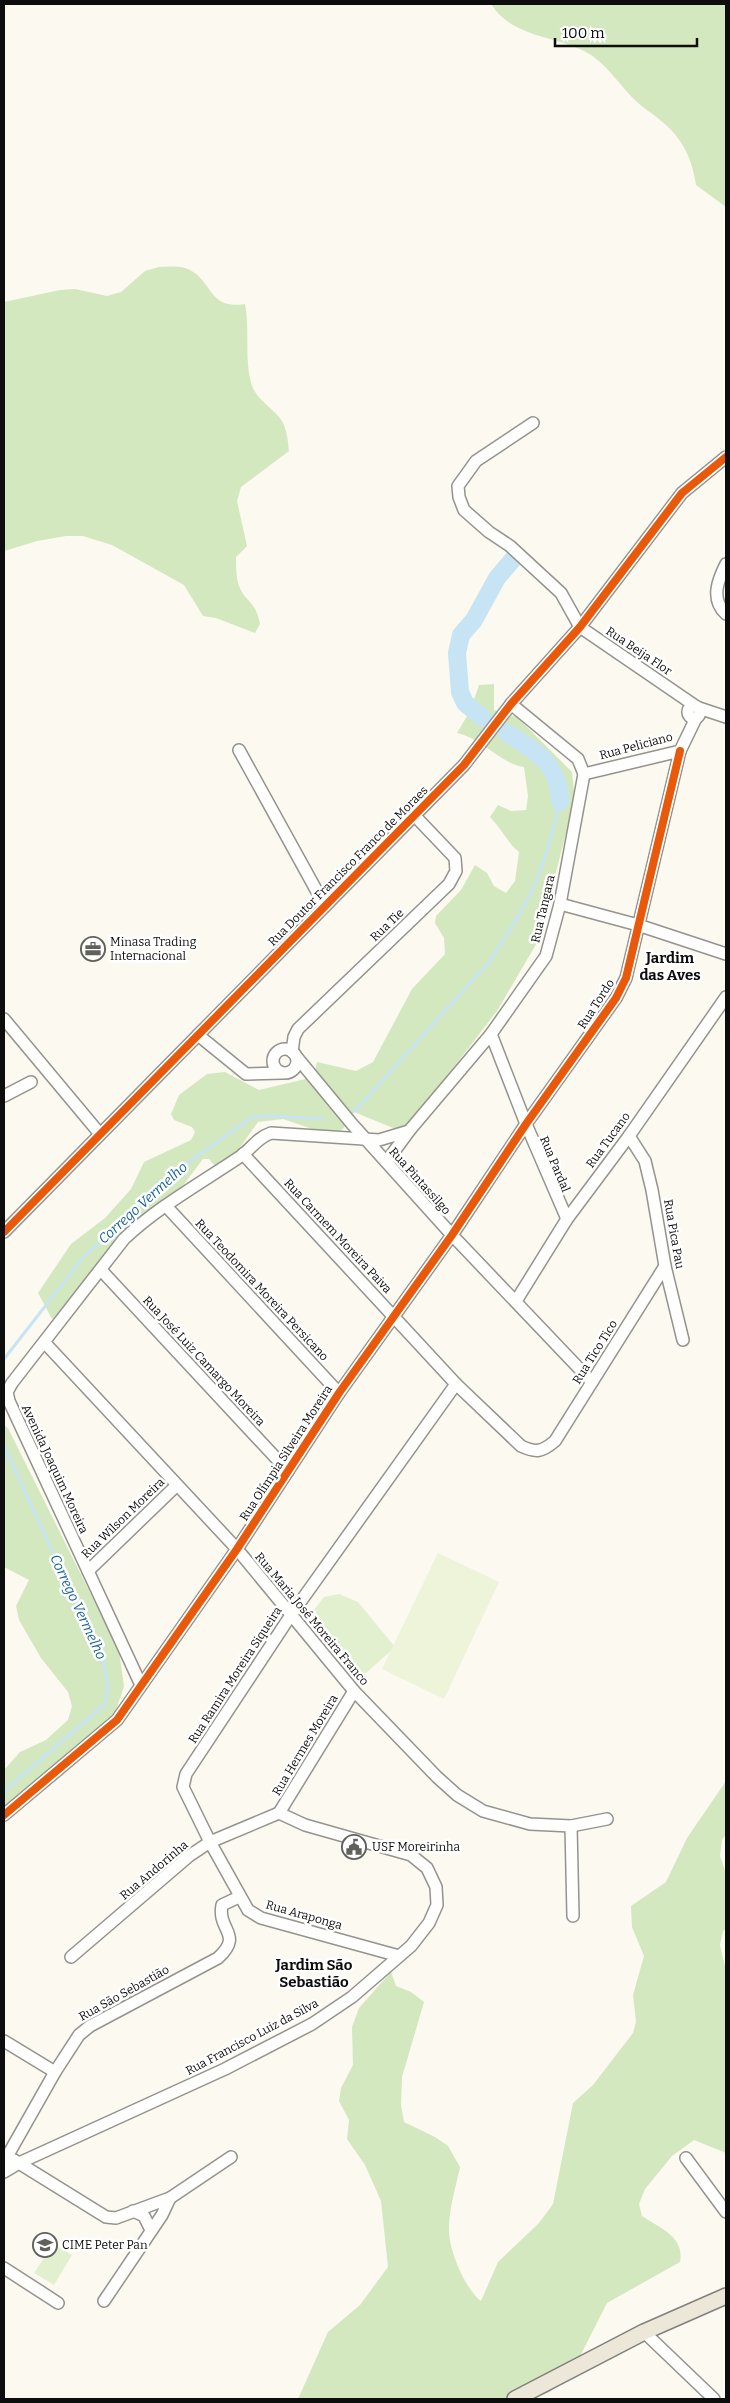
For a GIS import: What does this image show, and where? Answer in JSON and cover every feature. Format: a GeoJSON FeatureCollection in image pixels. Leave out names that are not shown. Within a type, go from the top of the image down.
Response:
{"type":"FeatureCollection","features":[{"type":"Feature","properties":{"kind":"main road"},"geometry":{"type":"LineString","coordinates":[[515,2399],[644,2332],[726,2296]]}},
{"type":"Feature","properties":{"kind":"street"},"geometry":{"type":"LineString","coordinates":[[534,423],[476,460],[458,486],[459,497],[464,510],[489,532],[510,546],[561,593],[580,627]]}},
{"type":"Feature","properties":{"kind":"street","name":"Rua Doutor Francisco Franco de Moraes"},"geometry":{"type":"LineString","coordinates":[[4,1232],[464,765],[511,704],[580,627],[682,493],[726,457]]}},
{"type":"Feature","properties":{"kind":"street"},"geometry":{"type":"LineString","coordinates":[[726,564],[717,584],[717,597],[726,614]]}},
{"type":"Feature","properties":{"kind":"street","name":"Rua Beija Flor"},"geometry":{"type":"LineString","coordinates":[[580,627],[683,697],[694,711]]}},
{"type":"Feature","properties":{"kind":"street"},"geometry":{"type":"LineString","coordinates":[[511,704],[578,759],[584,774]]}},
{"type":"Feature","properties":{"kind":"street","name":"Rua Peliciano"},"geometry":{"type":"LineString","coordinates":[[584,774],[643,758],[680,751],[694,711]]}},
{"type":"Feature","properties":{"kind":"street"},"geometry":{"type":"LineString","coordinates":[[643,758],[669,747],[685,737]]}},
{"type":"Feature","properties":{"kind":"street"},"geometry":{"type":"LineString","coordinates":[[239,750],[325,906]]}},
{"type":"Feature","properties":{"kind":"street","name":"Rua Tordo"},"geometry":{"type":"LineString","coordinates":[[452,1235],[526,1124],[616,998],[626,978],[680,751]]}},
{"type":"Feature","properties":{"kind":"street"},"geometry":{"type":"LineString","coordinates":[[659,756],[675,774]]}},
{"type":"Feature","properties":{"kind":"street","name":"Rua Tangara"},"geometry":{"type":"LineString","coordinates":[[387,1161],[409,1131],[491,1034],[546,956],[560,904],[584,774]]}},
{"type":"Feature","properties":{"kind":"street","name":"Rua Tie"},"geometry":{"type":"LineString","coordinates":[[293,1053],[294,1037],[298,1029],[449,884],[456,871],[455,858],[414,815]]}},
{"type":"Feature","properties":{"kind":"street"},"geometry":{"type":"LineString","coordinates":[[560,904],[638,925],[726,954]]}},
{"type":"Feature","properties":{"kind":"street","name":"Rua Tucano"},"geometry":{"type":"LineString","coordinates":[[516,1301],[567,1219],[630,1136],[726,997]]}},
{"type":"Feature","properties":{"kind":"street"},"geometry":{"type":"LineString","coordinates":[[4,1019],[100,1134]]}},
{"type":"Feature","properties":{"kind":"street","name":"Rua Pardal"},"geometry":{"type":"LineString","coordinates":[[491,1034],[526,1124],[567,1219]]}},
{"type":"Feature","properties":{"kind":"street"},"geometry":{"type":"LineString","coordinates":[[198,1035],[246,1074],[252,1075],[286,1072],[296,1064],[293,1053],[283,1050],[278,1051],[273,1058],[252,1075]]}},
{"type":"Feature","properties":{"kind":"street","name":"Rua Pintassilgo"},"geometry":{"type":"LineString","coordinates":[[293,1053],[352,1124],[452,1235],[592,1382]]}},
{"type":"Feature","properties":{"kind":"street"},"geometry":{"type":"LineString","coordinates":[[273,1058],[274,1067],[316,1080]]}},
{"type":"Feature","properties":{"kind":"street"},"geometry":{"type":"LineString","coordinates":[[4,1096],[32,1082]]}},
{"type":"Feature","properties":{"kind":"street"},"geometry":{"type":"LineString","coordinates":[[338,1139],[347,1133],[352,1124]]}},
{"type":"Feature","properties":{"kind":"street","name":"Avenida Joaquim Moreira"},"geometry":{"type":"LineString","coordinates":[[141,1685],[9,1401],[7,1392],[124,1239],[144,1220],[243,1154],[260,1136],[271,1133],[367,1140],[389,1138],[409,1131]]}},
{"type":"Feature","properties":{"kind":"street","name":"Rua Pica Pau"},"geometry":{"type":"LineString","coordinates":[[630,1136],[645,1161],[652,1190],[664,1266],[683,1340]]}},
{"type":"Feature","properties":{"kind":"street","name":"Rua Carmem Moreira Paiva"},"geometry":{"type":"LineString","coordinates":[[243,1154],[456,1384],[521,1446],[534,1452],[545,1450]]}},
{"type":"Feature","properties":{"kind":"street","name":"Rua Teodomira Moreira Persicano"},"geometry":{"type":"LineString","coordinates":[[166,1206],[339,1393]]}},
{"type":"Feature","properties":{"kind":"street","name":"Rua Olímpia Silveira Moreira"},"geometry":{"type":"LineString","coordinates":[[4,1815],[117,1720],[236,1550],[339,1393],[452,1235]]}},
{"type":"Feature","properties":{"kind":"street","name":"Rua Tico Tico"},"geometry":{"type":"LineString","coordinates":[[545,1450],[555,1442],[664,1266]]}},
{"type":"Feature","properties":{"kind":"street","name":"Rua José Luiz Camargo Moreira"},"geometry":{"type":"LineString","coordinates":[[100,1270],[288,1471]]}},
{"type":"Feature","properties":{"kind":"street","name":"Rua Maria José Moreira Franco"},"geometry":{"type":"LineString","coordinates":[[45,1343],[236,1550],[354,1691],[437,1777],[457,1795],[483,1810],[530,1824],[572,1826],[607,1819]]}},
{"type":"Feature","properties":{"kind":"street","name":"Rua Ramira Moreira Siqueira"},"geometry":{"type":"LineString","coordinates":[[210,1842],[183,1787],[186,1774],[291,1615],[456,1384]]}},
{"type":"Feature","properties":{"kind":"street","name":"Rua Wilson Moreira"},"geometry":{"type":"LineString","coordinates":[[88,1571],[177,1485]]}},
{"type":"Feature","properties":{"kind":"street","name":"Rua Hermes Moreira"},"geometry":{"type":"LineString","coordinates":[[279,1813],[354,1691]]}},
{"type":"Feature","properties":{"kind":"street","name":"Rua Andorinha"},"geometry":{"type":"LineString","coordinates":[[71,1957],[190,1856],[210,1842],[279,1813]]}},
{"type":"Feature","properties":{"kind":"street","name":"Rua Francisco Luiz da Silva"},"geometry":{"type":"LineString","coordinates":[[4,2172],[19,2163],[225,2069],[312,2024],[352,1997],[378,1975],[411,1946],[430,1923],[437,1905],[436,1886],[427,1868],[411,1855],[305,1825],[279,1813]]}},
{"type":"Feature","properties":{"kind":"street"},"geometry":{"type":"LineString","coordinates":[[572,1826],[573,1916]]}},
{"type":"Feature","properties":{"kind":"street","name":"Rua Araponga"},"geometry":{"type":"LineString","coordinates":[[210,1842],[239,1897],[248,1910],[261,1918],[399,1956]]}},
{"type":"Feature","properties":{"kind":"street","name":"Rua São Sebastião"},"geometry":{"type":"LineString","coordinates":[[5,2158],[54,2072],[79,2035],[90,2026],[218,1958],[228,1949],[230,1939],[220,1914],[222,1905],[239,1897]]}},
{"type":"Feature","properties":{"kind":"street"},"geometry":{"type":"LineString","coordinates":[[376,1950],[380,1967],[378,1975]]}},
{"type":"Feature","properties":{"kind":"street"},"geometry":{"type":"LineString","coordinates":[[4,2041],[54,2072]]}},
{"type":"Feature","properties":{"kind":"street"},"geometry":{"type":"LineString","coordinates":[[5,2158],[19,2163],[106,2217],[116,2218],[170,2198],[231,2157]]}},
{"type":"Feature","properties":{"kind":"street"},"geometry":{"type":"LineString","coordinates":[[686,2158],[726,2212]]}},
{"type":"Feature","properties":{"kind":"street"},"geometry":{"type":"LineString","coordinates":[[104,2301],[170,2198]]}},
{"type":"Feature","properties":{"kind":"street"},"geometry":{"type":"LineString","coordinates":[[134,2211],[144,2216],[151,2230]]}},
{"type":"Feature","properties":{"kind":"street"},"geometry":{"type":"LineString","coordinates":[[4,2268],[58,2303]]}},
{"type":"Feature","properties":{"kind":"street"},"geometry":{"type":"LineString","coordinates":[[644,2332],[714,2399]]}},
{"type":"Feature","properties":{"kind":"green space"},"geometry":{"type":"Polygon","coordinates":[[[491,4],[726,4],[726,207],[696,185],[689,157],[680,141],[668,127],[636,101],[599,61],[584,51],[521,29],[500,15],[491,4]]]}},
{"type":"Feature","properties":{"kind":"green space"},"geometry":{"type":"Polygon","coordinates":[[[159,267],[186,268],[197,275],[213,294],[224,303],[233,305],[245,304],[248,366],[252,386],[258,396],[282,421],[286,432],[289,451],[241,487],[237,501],[247,546],[236,557],[237,575],[241,591],[258,616],[260,624],[255,633],[216,618],[203,616],[184,585],[112,545],[83,536],[66,536],[37,541],[4,551],[4,302],[60,290],[75,289],[107,296],[121,292],[145,271],[159,267]]]}},
{"type":"Feature","properties":{"kind":"green space"},"geometry":{"type":"Polygon","coordinates":[[[494,684],[494,710],[517,717],[572,772],[575,799],[538,941],[497,1011],[413,1120],[398,1130],[354,1112],[343,1129],[330,1135],[283,1119],[258,1122],[226,1167],[219,1171],[209,1159],[203,1159],[181,1188],[125,1235],[87,1290],[52,1319],[38,1293],[71,1244],[105,1218],[131,1189],[144,1162],[191,1140],[195,1132],[192,1127],[174,1120],[171,1114],[179,1095],[207,1074],[225,1072],[259,1090],[314,1077],[317,1062],[356,1071],[373,1062],[412,989],[445,954],[444,938],[435,923],[436,916],[461,890],[475,865],[487,873],[494,886],[506,893],[515,881],[519,852],[490,817],[498,805],[511,811],[526,810],[528,796],[524,767],[508,762],[475,740],[457,733],[470,711],[479,685],[494,684]]]}},
{"type":"Feature","properties":{"kind":"green space"},"geometry":{"type":"Polygon","coordinates":[[[4,1425],[8,1428],[119,1651],[124,1686],[112,1722],[4,1816],[4,1770],[20,1752],[46,1740],[68,1720],[72,1706],[68,1692],[41,1658],[19,1620],[16,1606],[29,1580],[4,1567],[4,1425]]]}},
{"type":"Feature","properties":{"kind":"green space"},"geometry":{"type":"Polygon","coordinates":[[[438,1553],[499,1582],[444,1699],[382,1669],[438,1553]]]}},
{"type":"Feature","properties":{"kind":"green space"},"geometry":{"type":"Polygon","coordinates":[[[339,1594],[358,1602],[395,1647],[357,1681],[306,1620],[324,1597],[339,1594]]]}},
{"type":"Feature","properties":{"kind":"green space"},"geometry":{"type":"Polygon","coordinates":[[[726,1781],[726,1834],[722,1840],[720,1856],[726,1873],[726,1929],[723,1931],[720,1945],[726,1971],[726,2153],[694,2140],[672,2156],[645,2189],[639,2204],[642,2216],[670,2234],[675,2240],[681,2253],[680,2262],[607,2303],[572,2372],[550,2392],[533,2399],[298,2399],[328,2332],[360,2305],[388,2267],[381,2201],[365,2165],[347,2139],[349,2120],[339,2101],[341,2088],[353,2065],[352,2027],[359,2008],[391,1972],[396,1986],[411,1992],[424,2002],[402,2077],[401,2105],[404,2122],[435,2137],[448,2146],[460,2167],[450,2213],[449,2237],[454,2257],[464,2278],[481,2301],[498,2262],[539,2223],[553,2204],[573,2103],[593,2085],[633,2033],[636,2022],[633,1995],[644,1956],[632,1927],[631,1906],[666,1882],[687,1838],[726,1781]]]}},
{"type":"Feature","properties":{"kind":"green space"},"geometry":{"type":"Polygon","coordinates":[[[53,2244],[72,2255],[54,2285],[34,2273],[53,2244]]]}},
{"type":"Feature","properties":{"kind":"waterway"},"geometry":{"type":"LineString","coordinates":[[483,718],[465,703],[460,692],[457,653],[461,635],[474,620],[497,578],[514,558]]}},
{"type":"Feature","properties":{"kind":"waterway"},"geometry":{"type":"LineString","coordinates":[[507,733],[537,753],[551,768],[559,789],[560,802]]}},
{"type":"Feature","properties":{"kind":"waterway","name":"Corrego Vermelho"},"geometry":{"type":"LineString","coordinates":[[355,1111],[489,962],[532,890],[546,854],[560,802]]}},
{"type":"Feature","properties":{"kind":"waterway","name":"Corrego Vermelho"},"geometry":{"type":"LineString","coordinates":[[4,1359],[82,1259],[129,1213],[189,1162],[252,1117],[270,1116],[322,1119]]}},
{"type":"Feature","properties":{"kind":"waterway","name":"Corrego Vermelho"},"geometry":{"type":"LineString","coordinates":[[4,1446],[104,1664],[108,1686],[105,1704],[4,1791]]}},
{"type":"Feature","properties":{"kind":"cycle path"},"geometry":{"type":"LineString","coordinates":[[4,1232],[464,765],[511,704],[580,627],[682,493],[726,457]]}},
{"type":"Feature","properties":{"kind":"cycle path"},"geometry":{"type":"LineString","coordinates":[[4,1815],[117,1720],[237,1549],[339,1393],[452,1235],[526,1124],[616,998],[626,978],[680,751]]}},
{"type":"Feature","properties":{"kind":"place","name":"Minasa Trading Internacional"},"geometry":{"type":"Point","coordinates":[93,949]}},
{"type":"Feature","properties":{"kind":"place","name":"USF Moreirinha"},"geometry":{"type":"Point","coordinates":[354,1847]}},
{"type":"Feature","properties":{"kind":"place","name":"CIME Peter Pan"},"geometry":{"type":"Point","coordinates":[45,2245]}},
{"type":"Feature","properties":{"kind":"district","name":"Jardim das Aves"},"geometry":{"type":"Point","coordinates":[670,966]}},
{"type":"Feature","properties":{"kind":"district","name":"Jardim São Sebastião"},"geometry":{"type":"Point","coordinates":[314,1974]}}]}
